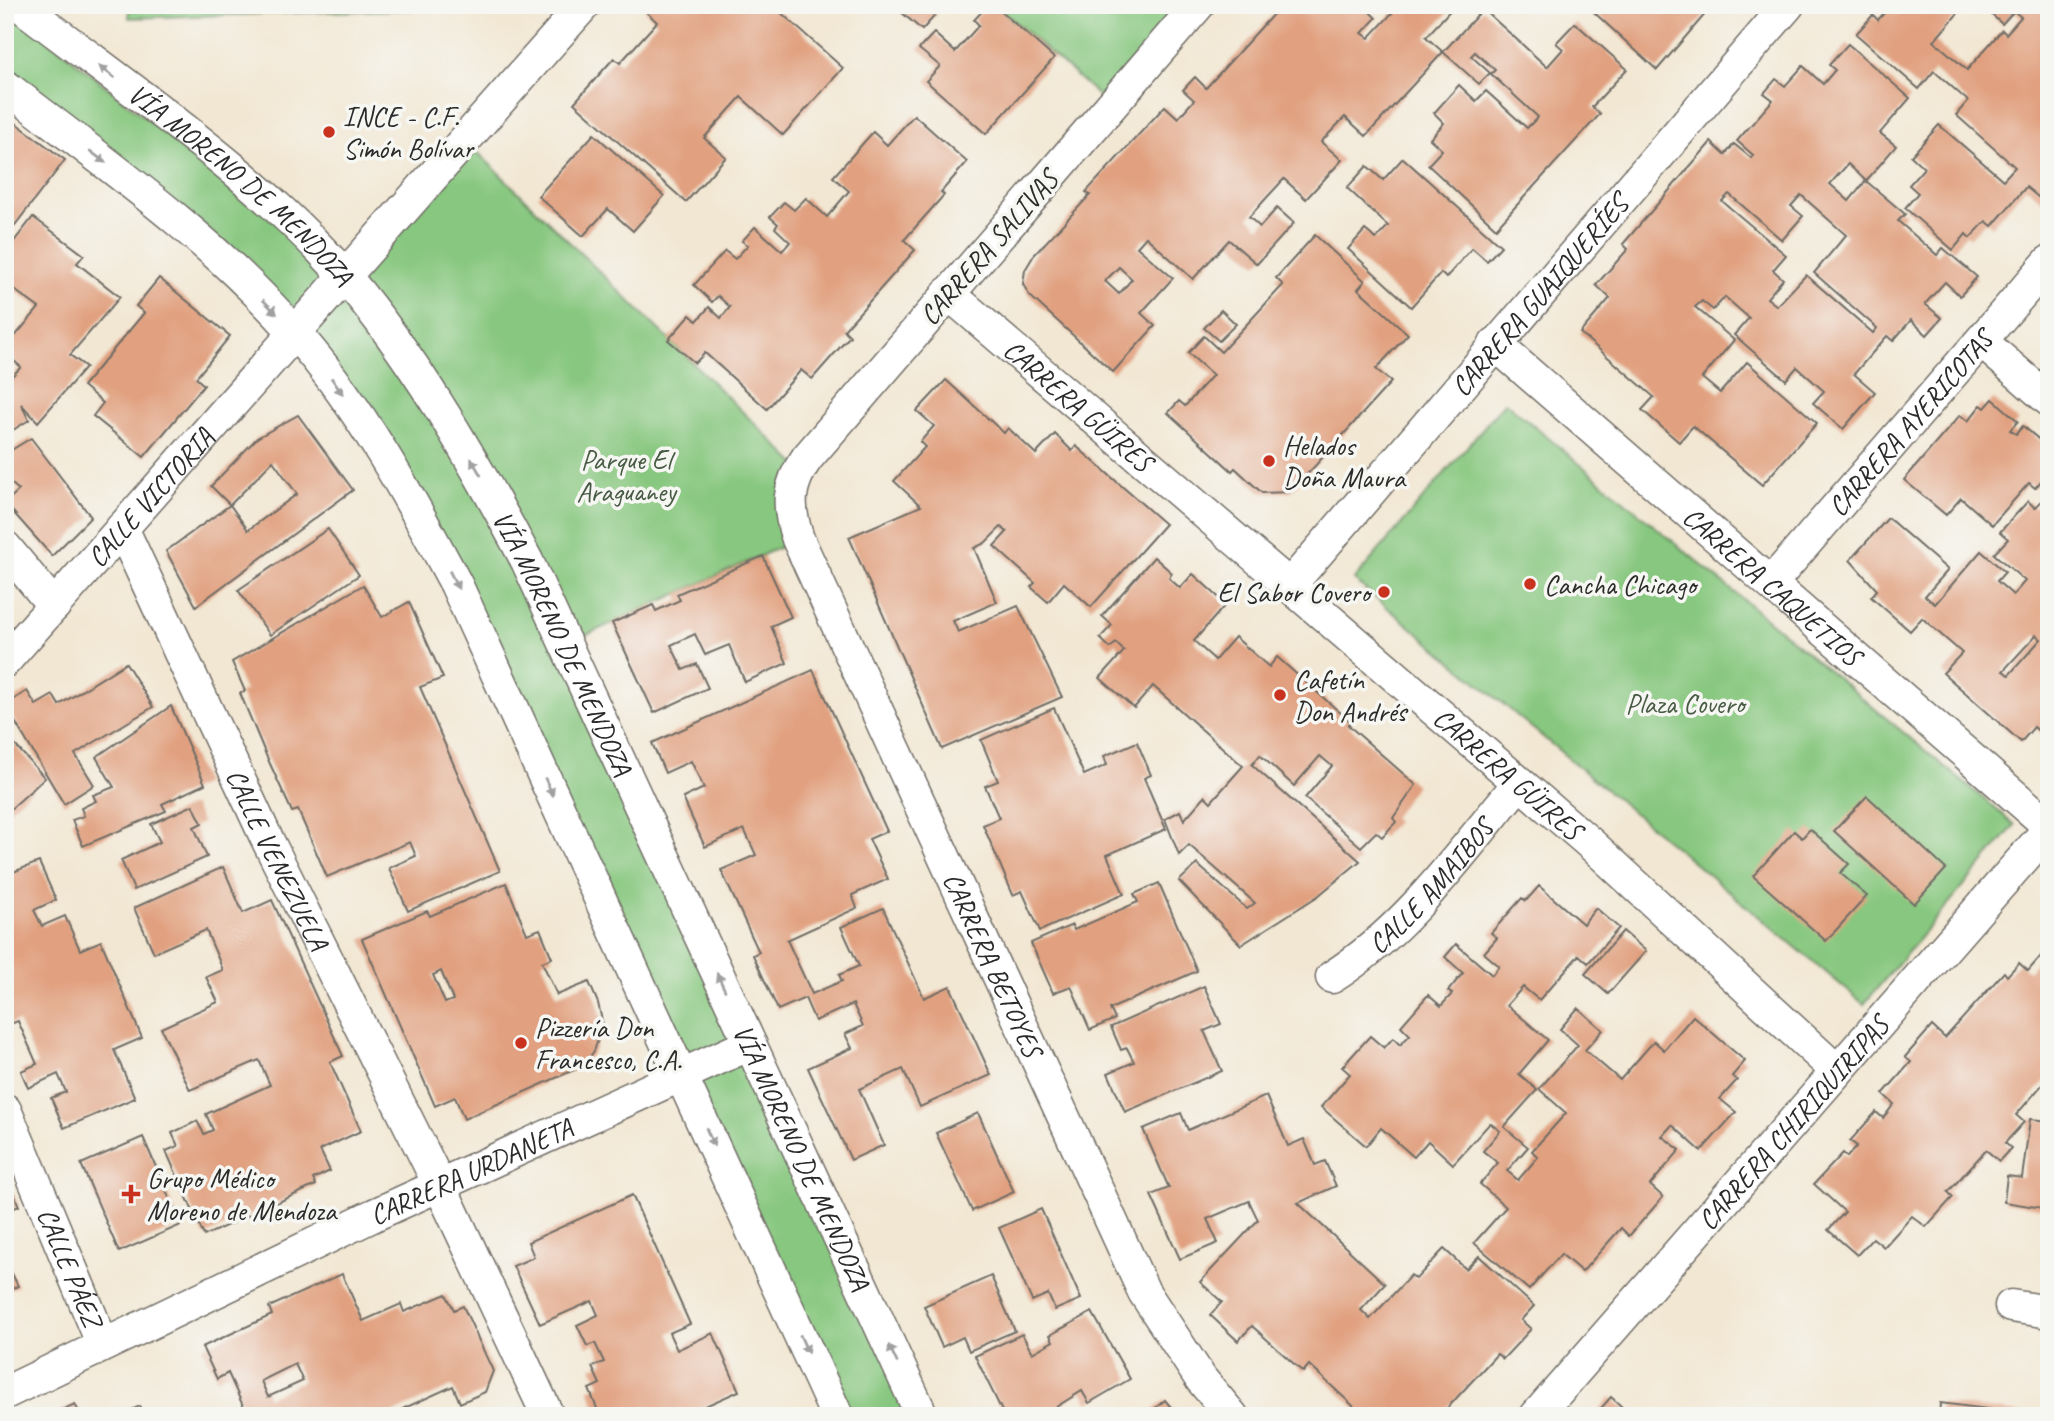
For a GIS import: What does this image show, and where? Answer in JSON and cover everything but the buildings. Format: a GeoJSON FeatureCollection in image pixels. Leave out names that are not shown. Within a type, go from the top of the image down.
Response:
{"type":"FeatureCollection","features":[{"type":"Feature","properties":{"kind":"street","name":"VÍA MORENO DE MENDOZA"},"geometry":{"type":"LineString","coordinates":[[20,5],[265,199],[357,291],[429,391],[464,447],[527,561],[922,1416]]}},
{"type":"Feature","properties":{"kind":"street"},"geometry":{"type":"LineString","coordinates":[[295,332],[584,5]]}},
{"type":"Feature","properties":{"kind":"street","name":"CARRERA SALIVAS"},"geometry":{"type":"LineString","coordinates":[[789,495],[794,476],[807,458],[1198,5]]}},
{"type":"Feature","properties":{"kind":"street","name":"CARRERA GUAIQUERÍES"},"geometry":{"type":"LineString","coordinates":[[1290,585],[1788,5]]}},
{"type":"Feature","properties":{"kind":"street"},"geometry":{"type":"LineString","coordinates":[[5,86],[146,194],[295,332],[326,370],[391,465],[456,584],[837,1416]]}},
{"type":"Feature","properties":{"kind":"street","name":"CARRERA AYERICOTAS"},"geometry":{"type":"LineString","coordinates":[[1771,583],[2049,262]]}},
{"type":"Feature","properties":{"kind":"street","name":"CARRERA GÜIRES"},"geometry":{"type":"LineString","coordinates":[[948,293],[1519,783],[1837,1071]]}},
{"type":"Feature","properties":{"kind":"street","name":"CALLE VICTORIA"},"geometry":{"type":"LineString","coordinates":[[5,661],[295,332]]}},
{"type":"Feature","properties":{"kind":"street"},"geometry":{"type":"LineString","coordinates":[[1980,341],[2049,400]]}},
{"type":"Feature","properties":{"kind":"street","name":"CARRERA CAQUETIOS"},"geometry":{"type":"LineString","coordinates":[[1495,344],[2049,827]]}},
{"type":"Feature","properties":{"kind":"street","name":"CARRERA BETOYES"},"geometry":{"type":"LineString","coordinates":[[789,495],[789,514],[798,540],[1111,1224],[1144,1292],[1162,1322],[1200,1378],[1232,1416]]}},
{"type":"Feature","properties":{"kind":"street","name":"CALLE VENEZUELA"},"geometry":{"type":"LineString","coordinates":[[122,528],[265,835],[440,1186],[536,1412]]}},
{"type":"Feature","properties":{"kind":"street"},"geometry":{"type":"LineString","coordinates":[[5,547],[54,606]]}},
{"type":"Feature","properties":{"kind":"street","name":"CALLE AMAIBOS"},"geometry":{"type":"LineString","coordinates":[[1332,976],[1381,941],[1416,905],[1519,783]]}},
{"type":"Feature","properties":{"kind":"street","name":"CARRERA CHIRIQUIRIPAS"},"geometry":{"type":"LineString","coordinates":[[1536,1416],[2049,827]]}},
{"type":"Feature","properties":{"kind":"street","name":"CARRERA URDANETA"},"geometry":{"type":"LineString","coordinates":[[5,1393],[440,1186],[750,1044]]}},
{"type":"Feature","properties":{"kind":"street","name":"CALLE PÁEZ"},"geometry":{"type":"LineString","coordinates":[[5,1110],[103,1345]]}},
{"type":"Feature","properties":{"kind":"street"},"geometry":{"type":"LineString","coordinates":[[2011,1306],[2049,1312]]}},
{"type":"Feature","properties":{"kind":"green space","name":"Parque El Araguaney"},"geometry":{"type":"Polygon","coordinates":[[[5,5],[343,277],[465,140],[800,468],[798,539],[566,644],[922,1416],[837,1416],[492,663],[326,370],[5,86],[5,5]]]}},
{"type":"Feature","properties":{"kind":"green space"},"geometry":{"type":"Polygon","coordinates":[[[129,5],[460,5],[460,8],[129,18],[129,5]]]}},
{"type":"Feature","properties":{"kind":"green space"},"geometry":{"type":"Polygon","coordinates":[[[996,5],[1198,5],[1110,106],[996,5]]]}},
{"type":"Feature","properties":{"kind":"green space","name":"Plaza Covero"},"geometry":{"type":"Polygon","coordinates":[[[1505,402],[2015,825],[1864,1004],[1354,580],[1505,402]]]}},
{"type":"Feature","properties":{"kind":"place","name":"INCE - C.F. Simón Bolívar"},"geometry":{"type":"Point","coordinates":[329,132]}},
{"type":"Feature","properties":{"kind":"place","name":"Helados Doña Maura"},"geometry":{"type":"Point","coordinates":[1269,461]}},
{"type":"Feature","properties":{"kind":"place","name":"Cancha Chicago"},"geometry":{"type":"Point","coordinates":[1530,584]}},
{"type":"Feature","properties":{"kind":"place","name":"El Sabor Covero"},"geometry":{"type":"Point","coordinates":[1384,592]}},
{"type":"Feature","properties":{"kind":"place","name":"Cafetín Don Andrés"},"geometry":{"type":"Point","coordinates":[1280,695]}},
{"type":"Feature","properties":{"kind":"place","name":"Pizzería Don Francesco, C.A."},"geometry":{"type":"Point","coordinates":[521,1043]}},
{"type":"Feature","properties":{"kind":"place","name":"Grupo Médico Moreno de Mendoza"},"geometry":{"type":"Point","coordinates":[131,1194]}}]}
